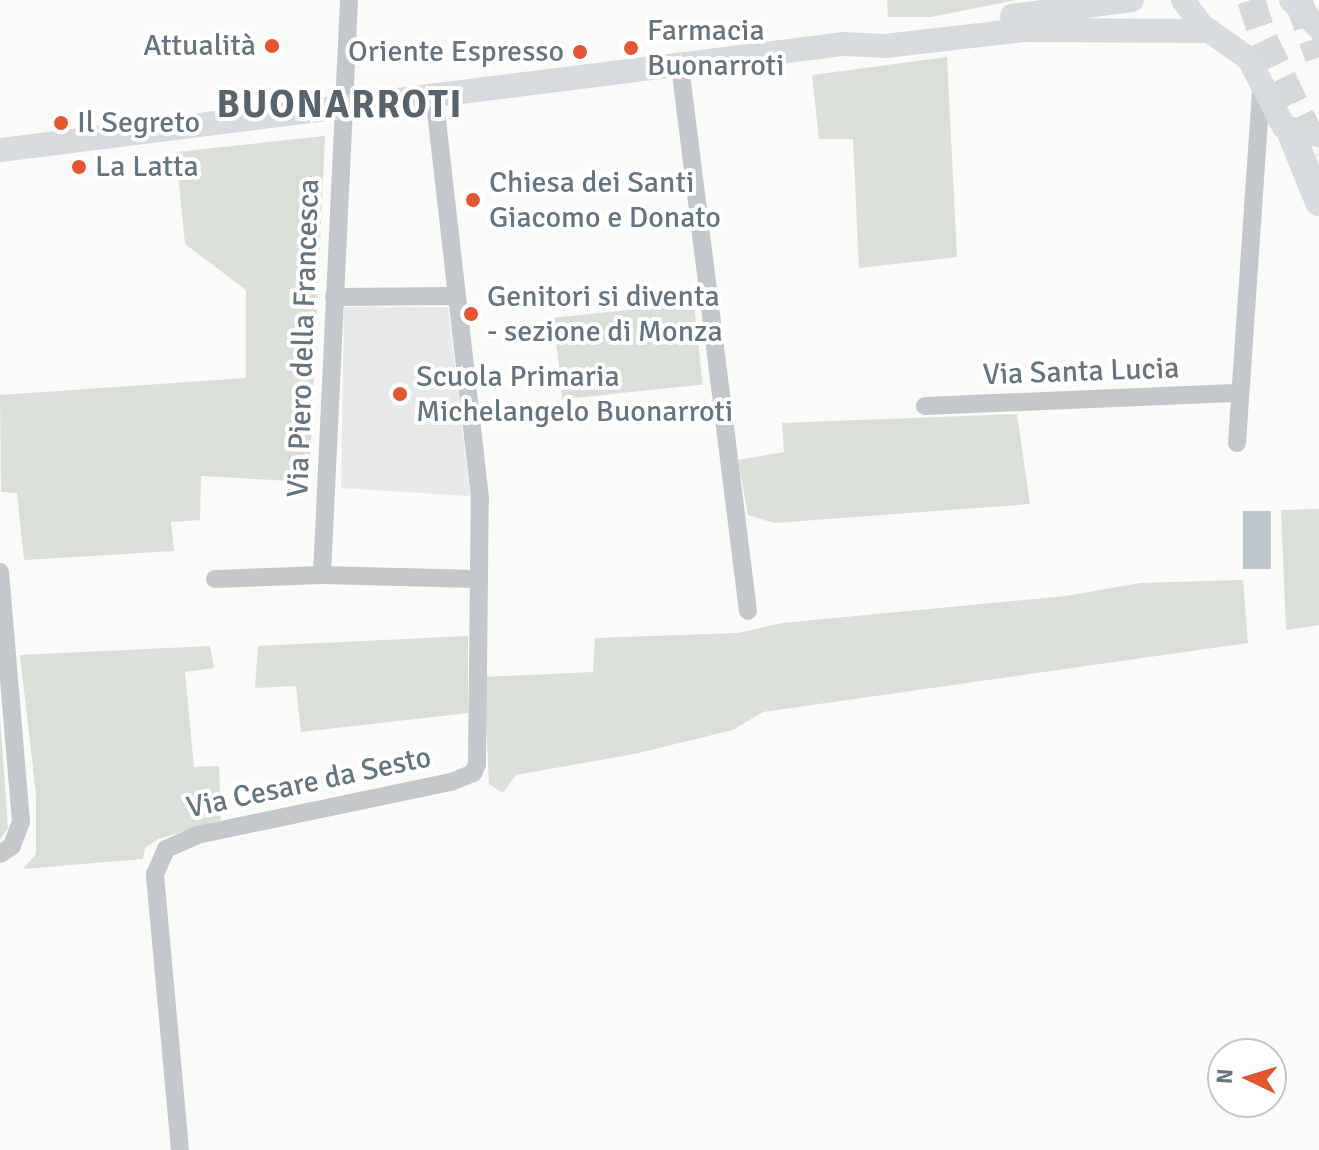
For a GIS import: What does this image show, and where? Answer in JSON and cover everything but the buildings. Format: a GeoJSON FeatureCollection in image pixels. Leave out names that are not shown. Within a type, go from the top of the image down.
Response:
{"type":"FeatureCollection","features":[{"type":"Feature","properties":{"kind":"main road"},"geometry":{"type":"LineString","coordinates":[[1287,129],[1319,202]]}},
{"type":"Feature","properties":{"kind":"street","name":"Via Piero della Francesca"},"geometry":{"type":"LineString","coordinates":[[322,575],[349,0]]}},
{"type":"Feature","properties":{"kind":"street"},"geometry":{"type":"LineString","coordinates":[[0,150],[342,104],[680,66],[844,44],[884,31],[1132,0]]}},
{"type":"Feature","properties":{"kind":"street"},"geometry":{"type":"LineString","coordinates":[[1183,0],[1210,31],[1243,52],[1287,129]]}},
{"type":"Feature","properties":{"kind":"street"},"geometry":{"type":"LineString","coordinates":[[1291,0],[1317,25]]}},
{"type":"Feature","properties":{"kind":"street"},"geometry":{"type":"LineString","coordinates":[[844,44],[885,46],[1023,30],[1210,31]]}},
{"type":"Feature","properties":{"kind":"street"},"geometry":{"type":"LineString","coordinates":[[680,66],[748,611]]}},
{"type":"Feature","properties":{"kind":"street"},"geometry":{"type":"LineString","coordinates":[[1237,443],[1260,154],[1261,79]]}},
{"type":"Feature","properties":{"kind":"street"},"geometry":{"type":"LineString","coordinates":[[215,579],[322,575],[477,579],[479,485],[454,296],[434,93]]}},
{"type":"Feature","properties":{"kind":"street"},"geometry":{"type":"LineString","coordinates":[[1260,154],[1268,137],[1287,129],[1319,135]]}},
{"type":"Feature","properties":{"kind":"street"},"geometry":{"type":"LineString","coordinates":[[334,297],[454,296]]}},
{"type":"Feature","properties":{"kind":"street","name":"Via Santa Lucia"},"geometry":{"type":"LineString","coordinates":[[925,406],[1240,393]]}},
{"type":"Feature","properties":{"kind":"street"},"geometry":{"type":"LineString","coordinates":[[0,572],[21,822],[12,846],[0,854]]}},
{"type":"Feature","properties":{"kind":"street","name":"Via Cesare da Sesto"},"geometry":{"type":"LineString","coordinates":[[180,1150],[155,874],[166,849],[197,835],[451,782],[473,773],[477,764],[477,579]]}},
{"type":"Feature","properties":{"kind":"shaded area"},"geometry":{"type":"Polygon","coordinates":[[[887,0],[1016,0],[931,17],[888,17],[887,0]]]}},
{"type":"Feature","properties":{"kind":"shaded area"},"geometry":{"type":"Polygon","coordinates":[[[947,57],[957,257],[859,268],[853,139],[819,139],[812,75],[947,57]]]}},
{"type":"Feature","properties":{"kind":"shaded area"},"geometry":{"type":"Polygon","coordinates":[[[325,136],[309,482],[201,476],[200,520],[171,522],[174,551],[24,560],[17,493],[1,492],[0,395],[246,378],[246,290],[185,244],[176,152],[325,136]]]}},
{"type":"Feature","properties":{"kind":"shaded area"},"geometry":{"type":"Polygon","coordinates":[[[694,303],[703,385],[562,399],[554,318],[694,303]]]}},
{"type":"Feature","properties":{"kind":"shaded area","name":"Scuola Primaria Michelangelo Buonarroti"},"geometry":{"type":"Polygon","coordinates":[[[344,307],[448,307],[470,496],[341,488],[344,307]]]}},
{"type":"Feature","properties":{"kind":"shaded area"},"geometry":{"type":"Polygon","coordinates":[[[1017,414],[1030,504],[774,523],[748,515],[738,460],[784,452],[782,423],[1017,414]]]}},
{"type":"Feature","properties":{"kind":"shaded area"},"geometry":{"type":"Polygon","coordinates":[[[1319,509],[1319,625],[1286,630],[1281,510],[1319,509]]]}},
{"type":"Feature","properties":{"kind":"shaded area"},"geometry":{"type":"Polygon","coordinates":[[[1243,511],[1271,511],[1271,569],[1243,569],[1243,511]]]}},
{"type":"Feature","properties":{"kind":"shaded area"},"geometry":{"type":"Polygon","coordinates":[[[1243,580],[1248,643],[763,712],[733,730],[634,754],[516,775],[503,793],[489,784],[484,677],[593,672],[595,638],[738,633],[782,623],[1066,596],[1140,583],[1243,580]]]}},
{"type":"Feature","properties":{"kind":"shaded area"},"geometry":{"type":"Polygon","coordinates":[[[468,636],[468,713],[301,732],[296,686],[255,688],[258,646],[468,636]]]}},
{"type":"Feature","properties":{"kind":"shaded area"},"geometry":{"type":"Polygon","coordinates":[[[210,646],[214,668],[185,672],[194,767],[219,766],[221,820],[158,839],[145,848],[143,859],[23,869],[36,854],[36,794],[20,655],[210,646]]]}},
{"type":"Feature","properties":{"kind":"shaded area"},"geometry":{"type":"Polygon","coordinates":[[[0,717],[8,828],[0,840],[0,717]]]}},
{"type":"Feature","properties":{"kind":"tunnel"},"geometry":{"type":"LineString","coordinates":[[1251,0],[1264,40],[1319,155]]}},
{"type":"Feature","properties":{"kind":"tunnel"},"geometry":{"type":"LineString","coordinates":[[1298,0],[1319,57]]}},
{"type":"Feature","properties":{"kind":"place","name":"Attualità"},"geometry":{"type":"Point","coordinates":[272,46]}},
{"type":"Feature","properties":{"kind":"place","name":"Farmacia Buonarroti"},"geometry":{"type":"Point","coordinates":[631,48]}},
{"type":"Feature","properties":{"kind":"place","name":"Oriente Espresso"},"geometry":{"type":"Point","coordinates":[580,52]}},
{"type":"Feature","properties":{"kind":"place","name":"Il Segreto"},"geometry":{"type":"Point","coordinates":[61,123]}},
{"type":"Feature","properties":{"kind":"place","name":"La Latta"},"geometry":{"type":"Point","coordinates":[79,167]}},
{"type":"Feature","properties":{"kind":"place","name":"Chiesa dei Santi Giacomo e Donato"},"geometry":{"type":"Point","coordinates":[473,200]}},
{"type":"Feature","properties":{"kind":"place","name":"Genitori si diventa - sezione di Monza"},"geometry":{"type":"Point","coordinates":[471,314]}},
{"type":"Feature","properties":{"kind":"place","name":"Scuola Primaria Michelangelo Buonarroti"},"geometry":{"type":"Point","coordinates":[400,394]}},
{"type":"Feature","properties":{"kind":"district","name":"BUONARROTI"},"geometry":{"type":"Point","coordinates":[340,105]}}]}
